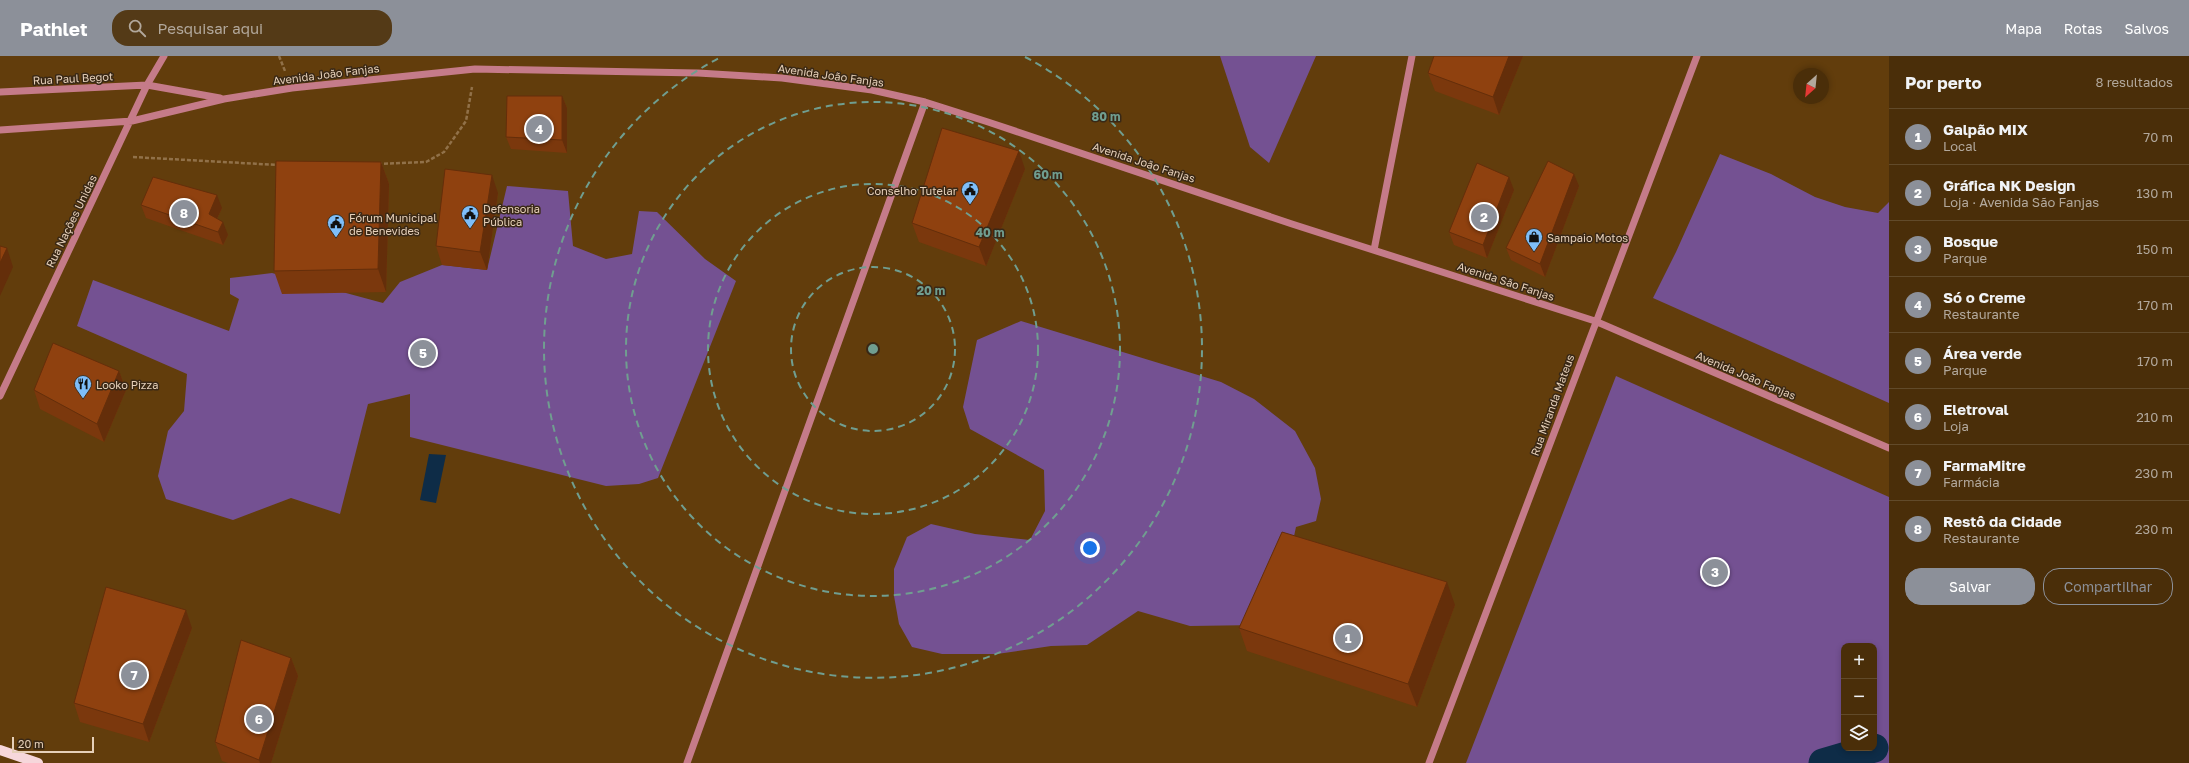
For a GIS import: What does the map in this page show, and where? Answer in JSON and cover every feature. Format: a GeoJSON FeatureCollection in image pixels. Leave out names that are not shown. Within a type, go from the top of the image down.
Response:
{"type":"FeatureCollection","features":[{"type":"Feature","properties":{"kind":"main road"},"geometry":{"type":"LineString","coordinates":[[0,750],[38,763]]}},
{"type":"Feature","properties":{"kind":"street","name":"Rua Nações Unidas"},"geometry":{"type":"LineString","coordinates":[[0,396],[115,157],[147,85],[164,56]]}},
{"type":"Feature","properties":{"kind":"street"},"geometry":{"type":"LineString","coordinates":[[1374,250],[1412,56]]}},
{"type":"Feature","properties":{"kind":"street","name":"Rua Miranda Mateus"},"geometry":{"type":"LineString","coordinates":[[1430,763],[1595,321],[1697,56]]}},
{"type":"Feature","properties":{"kind":"street","name":"Avenida João Fanjas"},"geometry":{"type":"LineString","coordinates":[[132,120],[224,99],[292,88],[475,69],[698,73],[782,78],[872,90],[925,102],[1410,262]]}},
{"type":"Feature","properties":{"kind":"street","name":"Rua Paul Begot"},"geometry":{"type":"LineString","coordinates":[[0,92],[147,85]]}},
{"type":"Feature","properties":{"kind":"street","name":"Avenida João Fanjas"},"geometry":{"type":"LineString","coordinates":[[147,85],[224,99]]}},
{"type":"Feature","properties":{"kind":"street"},"geometry":{"type":"LineString","coordinates":[[688,763],[925,102]]}},
{"type":"Feature","properties":{"kind":"street"},"geometry":{"type":"LineString","coordinates":[[0,130],[132,120]]}},
{"type":"Feature","properties":{"kind":"street","name":"Avenida São Fanjas"},"geometry":{"type":"LineString","coordinates":[[1410,262],[1595,321]]}},
{"type":"Feature","properties":{"kind":"street","name":"Avenida João Fanjas"},"geometry":{"type":"LineString","coordinates":[[1595,321],[1889,448]]}},
{"type":"Feature","properties":{"kind":"path"},"geometry":{"type":"LineString","coordinates":[[372,164],[426,162],[444,152],[466,121],[475,69]]}},
{"type":"Feature","properties":{"kind":"path"},"geometry":{"type":"LineString","coordinates":[[115,157],[166,158],[279,165]]}},
{"type":"Feature","properties":{"kind":"shaded area"},"geometry":{"type":"Polygon","coordinates":[[[1220,56],[1316,56],[1269,163],[1250,147],[1220,56]]]}},
{"type":"Feature","properties":{"kind":"shaded area"},"geometry":{"type":"Polygon","coordinates":[[[1720,154],[1771,174],[1815,197],[1845,207],[1878,213],[1889,202],[1889,403],[1653,298],[1676,252],[1720,154]]]}},
{"type":"Feature","properties":{"kind":"shaded area"},"geometry":{"type":"Polygon","coordinates":[[[507,186],[568,191],[573,246],[606,259],[632,254],[639,211],[657,212],[705,259],[736,281],[658,478],[639,484],[606,486],[410,437],[410,394],[368,404],[340,514],[291,498],[233,520],[166,499],[158,476],[168,431],[184,411],[187,374],[77,326],[93,280],[229,331],[239,299],[230,294],[230,278],[272,273],[383,303],[400,282],[442,265],[487,270],[507,186]]]}},
{"type":"Feature","properties":{"kind":"shaded area"},"geometry":{"type":"Polygon","coordinates":[[[1021,321],[1221,382],[1254,399],[1295,431],[1315,468],[1321,499],[1316,521],[1296,527],[1290,555],[1258,625],[1190,626],[1138,611],[1087,645],[1051,646],[997,654],[942,654],[912,647],[899,624],[894,596],[894,569],[907,537],[931,524],[975,534],[1030,540],[1045,511],[1044,470],[970,429],[963,407],[977,340],[1021,321]]]}},
{"type":"Feature","properties":{"kind":"shaded area"},"geometry":{"type":"Polygon","coordinates":[[[1616,376],[1889,497],[1889,763],[1466,763],[1616,376]]]}},
{"type":"Feature","properties":{"kind":"water"},"geometry":{"type":"Polygon","coordinates":[[[429,454],[446,455],[436,503],[420,500],[429,454]]]}},
{"type":"Feature","properties":{"kind":"building"},"geometry":{"type":"Polygon","coordinates":[[[1434,56],[1509,56],[1493,97],[1428,73],[1434,56]]]}},
{"type":"Feature","properties":{"kind":"building"},"geometry":{"type":"Polygon","coordinates":[[[507,96],[562,96],[562,140],[506,137],[507,96]]]}},
{"type":"Feature","properties":{"kind":"building","name":"Conselho Tutelar"},"geometry":{"type":"Polygon","coordinates":[[[942,128],[1019,151],[979,247],[912,223],[942,128]]]}},
{"type":"Feature","properties":{"kind":"building","name":"Fórum Municipal de Benevides"},"geometry":{"type":"Polygon","coordinates":[[[276,161],[381,162],[378,269],[274,271],[276,161]]]}},
{"type":"Feature","properties":{"kind":"building"},"geometry":{"type":"Polygon","coordinates":[[[1548,161],[1574,174],[1540,264],[1506,248],[1548,161]]]}},
{"type":"Feature","properties":{"kind":"building"},"geometry":{"type":"Polygon","coordinates":[[[1477,163],[1509,177],[1483,245],[1449,232],[1477,163]]]}},
{"type":"Feature","properties":{"kind":"building","name":"Defensoria Pública"},"geometry":{"type":"Polygon","coordinates":[[[445,169],[492,175],[480,252],[436,246],[445,169]]]}},
{"type":"Feature","properties":{"kind":"building"},"geometry":{"type":"Polygon","coordinates":[[[153,177],[217,195],[209,214],[223,222],[218,232],[141,205],[153,177]]]}},
{"type":"Feature","properties":{"kind":"building"},"geometry":{"type":"Polygon","coordinates":[[[0,246],[7,248],[0,263],[0,246]]]}},
{"type":"Feature","properties":{"kind":"building","name":"Looko Pizza"},"geometry":{"type":"Polygon","coordinates":[[[53,343],[119,371],[97,424],[34,390],[53,343]]]}},
{"type":"Feature","properties":{"kind":"building"},"geometry":{"type":"Polygon","coordinates":[[[1282,532],[1447,582],[1408,684],[1239,628],[1282,532]]]}},
{"type":"Feature","properties":{"kind":"building"},"geometry":{"type":"Polygon","coordinates":[[[106,587],[186,610],[143,724],[74,703],[106,587]]]}},
{"type":"Feature","properties":{"kind":"building"},"geometry":{"type":"Polygon","coordinates":[[[241,640],[291,658],[259,760],[215,742],[241,640]]]}},
{"type":"Feature","properties":{"kind":"waterway"},"geometry":{"type":"LineString","coordinates":[[1823,763],[1864,751]]}},
{"type":"Feature","properties":{"kind":"place","name":"Só o Creme"},"geometry":{"type":"Point","coordinates":[539,129]}},
{"type":"Feature","properties":{"kind":"place","name":"Conselho Tutelar"},"geometry":{"type":"Point","coordinates":[970,205]}},
{"type":"Feature","properties":{"kind":"place","name":"Restô da Cidade"},"geometry":{"type":"Point","coordinates":[184,213]}},
{"type":"Feature","properties":{"kind":"place","name":"Gráfica NK Design"},"geometry":{"type":"Point","coordinates":[1484,217]}},
{"type":"Feature","properties":{"kind":"place","name":"Defensoria Pública"},"geometry":{"type":"Point","coordinates":[470,229]}},
{"type":"Feature","properties":{"kind":"place","name":"Fórum Municipal de Benevides"},"geometry":{"type":"Point","coordinates":[336,238]}},
{"type":"Feature","properties":{"kind":"place","name":"Sampaio Motos"},"geometry":{"type":"Point","coordinates":[1534,252]}},
{"type":"Feature","properties":{"kind":"place","name":"Área verde"},"geometry":{"type":"Point","coordinates":[423,353]}},
{"type":"Feature","properties":{"kind":"place","name":"Looko Pizza"},"geometry":{"type":"Point","coordinates":[83,399]}},
{"type":"Feature","properties":{"kind":"place","name":"Bosque"},"geometry":{"type":"Point","coordinates":[1715,572]}},
{"type":"Feature","properties":{"kind":"place","name":"Galpão MIX"},"geometry":{"type":"Point","coordinates":[1348,638]}},
{"type":"Feature","properties":{"kind":"place","name":"FarmaMitre"},"geometry":{"type":"Point","coordinates":[134,675]}},
{"type":"Feature","properties":{"kind":"place","name":"Eletroval"},"geometry":{"type":"Point","coordinates":[259,719]}}]}
